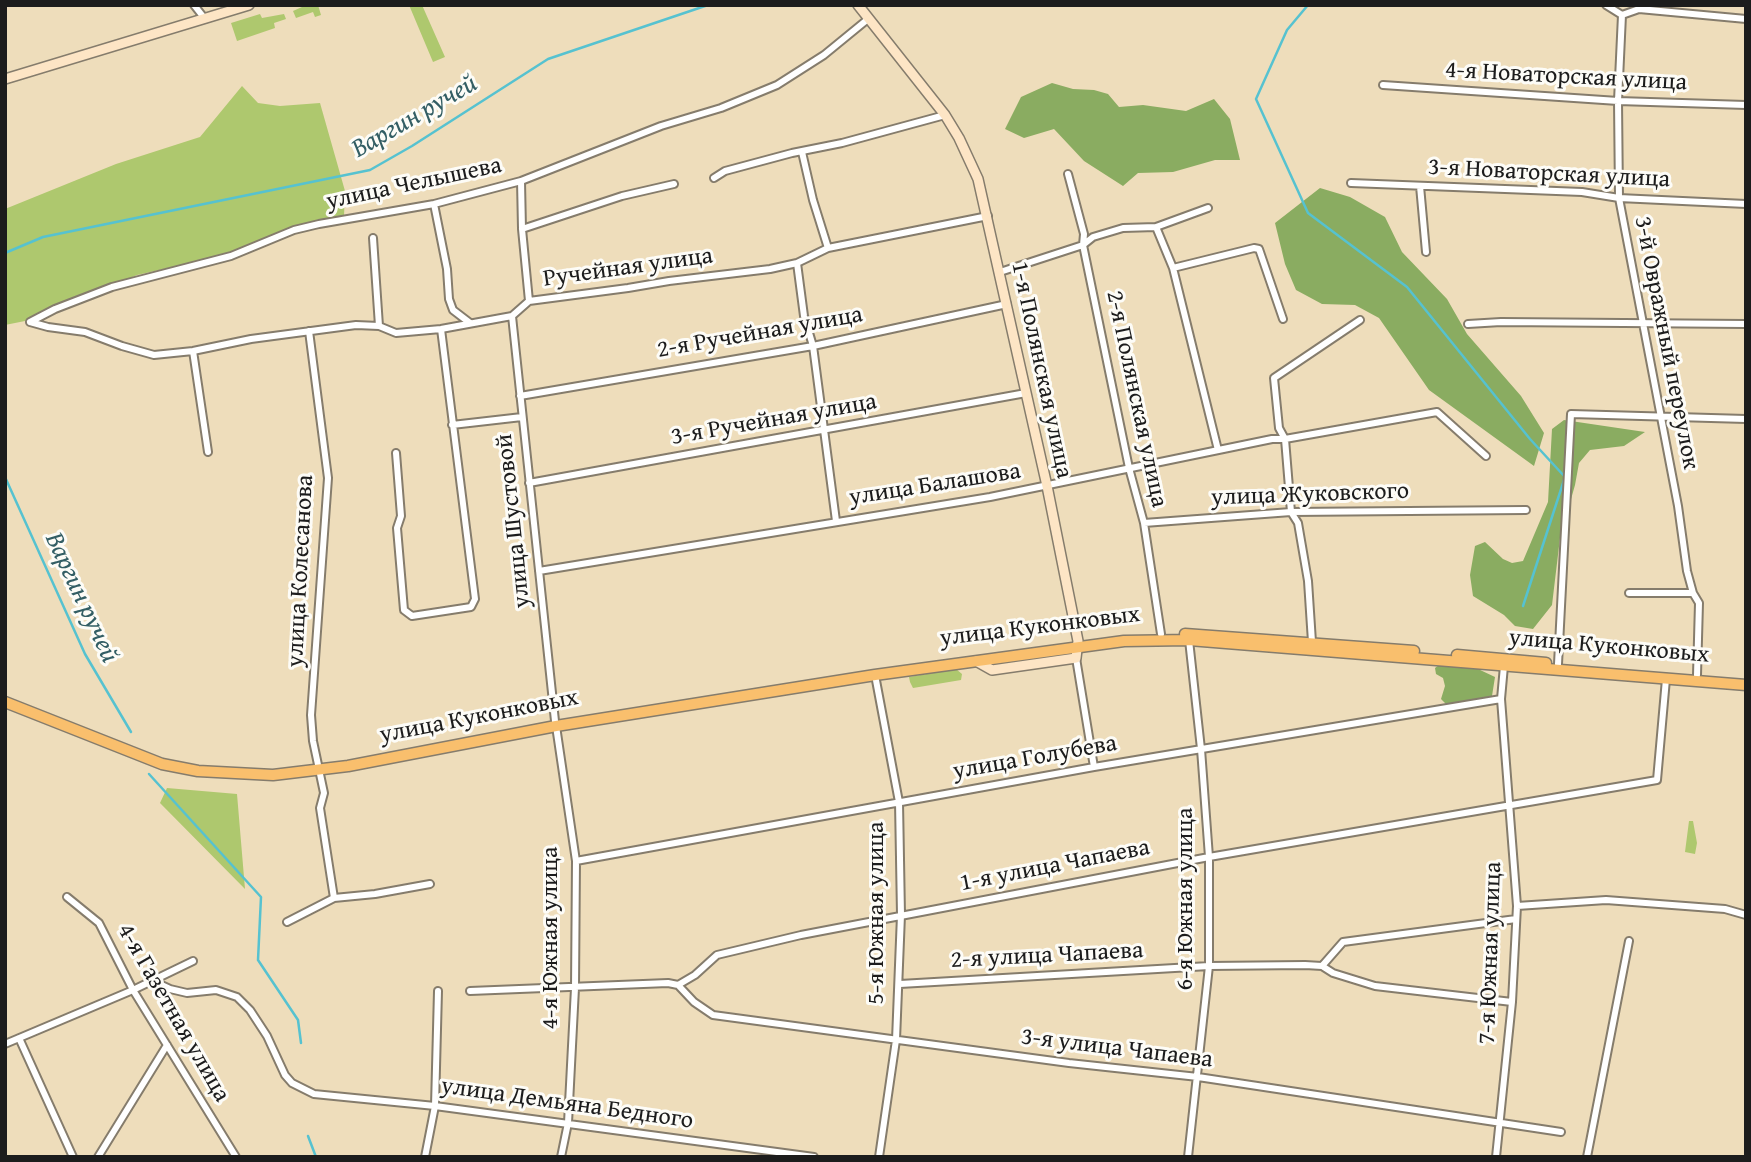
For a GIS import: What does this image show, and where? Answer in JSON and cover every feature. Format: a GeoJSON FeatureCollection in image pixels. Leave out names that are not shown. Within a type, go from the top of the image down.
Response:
{"type":"FeatureCollection","features":[{"type":"Feature","properties":{"kind":"main road","name":"улица Куконковых"},"geometry":{"type":"LineString","coordinates":[[5,702],[162,764],[198,771],[273,775],[348,766],[407,750],[555,723],[875,673],[1161,634],[1202,634],[1312,642],[1746,679]]}},
{"type":"Feature","properties":{"kind":"main road","name":"улица Куконковых"},"geometry":{"type":"LineString","coordinates":[[875,673],[976,661],[1078,644],[1189,640],[1746,685]]}},
{"type":"Feature","properties":{"kind":"street"},"geometry":{"type":"LineString","coordinates":[[194,5],[205,19]]}},
{"type":"Feature","properties":{"kind":"street"},"geometry":{"type":"LineString","coordinates":[[5,79],[249,5]]}},
{"type":"Feature","properties":{"kind":"street","name":"1-я Полянская улица"},"geometry":{"type":"LineString","coordinates":[[858,5],[945,115],[978,179],[1047,486],[1078,644]]}},
{"type":"Feature","properties":{"kind":"street"},"geometry":{"type":"LineString","coordinates":[[1606,5],[1622,15],[1639,9],[1746,19]]}},
{"type":"Feature","properties":{"kind":"street","name":"3-й Овражный переулок"},"geometry":{"type":"LineString","coordinates":[[1622,15],[1618,101],[1619,198],[1678,506],[1687,571],[1693,593],[1699,603],[1698,675]]}},
{"type":"Feature","properties":{"kind":"street","name":"улица Челышева"},"geometry":{"type":"LineString","coordinates":[[193,351],[155,355],[85,332],[30,322],[55,309],[112,287],[231,256],[294,230],[434,204],[521,181],[661,126],[721,108],[777,85],[824,55],[869,19]]}},
{"type":"Feature","properties":{"kind":"street","name":"4-я Новаторская улица"},"geometry":{"type":"LineString","coordinates":[[1384,85],[1618,101],[1746,105]]}},
{"type":"Feature","properties":{"kind":"street"},"geometry":{"type":"LineString","coordinates":[[714,178],[725,171],[945,115]]}},
{"type":"Feature","properties":{"kind":"street"},"geometry":{"type":"LineString","coordinates":[[802,152],[810,190],[828,248]]}},
{"type":"Feature","properties":{"kind":"street","name":"2-я Полянская улица"},"geometry":{"type":"LineString","coordinates":[[1068,174],[1084,233],[1083,245],[1129,468],[1144,523],[1161,634]]}},
{"type":"Feature","properties":{"kind":"street"},"geometry":{"type":"LineString","coordinates":[[521,181],[529,301]]}},
{"type":"Feature","properties":{"kind":"street","name":"3-я Новаторская улица"},"geometry":{"type":"LineString","coordinates":[[1351,183],[1582,192],[1619,198],[1746,204]]}},
{"type":"Feature","properties":{"kind":"street"},"geometry":{"type":"LineString","coordinates":[[523,229],[622,196],[674,184]]}},
{"type":"Feature","properties":{"kind":"street"},"geometry":{"type":"LineString","coordinates":[[1420,186],[1426,252]]}},
{"type":"Feature","properties":{"kind":"street"},"geometry":{"type":"LineString","coordinates":[[434,204],[447,269],[449,299],[453,310],[470,323]]}},
{"type":"Feature","properties":{"kind":"street"},"geometry":{"type":"LineString","coordinates":[[1000,272],[1083,245],[1093,237],[1123,228],[1156,226],[1208,208]]}},
{"type":"Feature","properties":{"kind":"street","name":"Ручейная улица"},"geometry":{"type":"LineString","coordinates":[[512,316],[529,301],[770,269],[797,263],[828,248],[988,216]]}},
{"type":"Feature","properties":{"kind":"street"},"geometry":{"type":"LineString","coordinates":[[1156,226],[1172,268],[1218,450]]}},
{"type":"Feature","properties":{"kind":"street"},"geometry":{"type":"LineString","coordinates":[[373,237],[379,326]]}},
{"type":"Feature","properties":{"kind":"street"},"geometry":{"type":"LineString","coordinates":[[1172,268],[1254,247],[1259,249],[1283,319]]}},
{"type":"Feature","properties":{"kind":"street"},"geometry":{"type":"LineString","coordinates":[[797,263],[804,316],[813,346],[826,430],[836,521]]}},
{"type":"Feature","properties":{"kind":"street","name":"2-я Ручейная улица"},"geometry":{"type":"LineString","coordinates":[[520,396],[813,346],[1007,304]]}},
{"type":"Feature","properties":{"kind":"street"},"geometry":{"type":"LineString","coordinates":[[208,452],[193,351],[251,339],[356,325],[379,326],[396,333],[441,329],[512,316]]}},
{"type":"Feature","properties":{"kind":"street","name":"улица Шустовой"},"geometry":{"type":"LineString","coordinates":[[512,316],[555,723]]}},
{"type":"Feature","properties":{"kind":"street"},"geometry":{"type":"LineString","coordinates":[[1312,642],[1308,581],[1298,523],[1291,512],[1284,439],[1279,428],[1274,378],[1360,320]]}},
{"type":"Feature","properties":{"kind":"street"},"geometry":{"type":"LineString","coordinates":[[1468,324],[1746,324]]}},
{"type":"Feature","properties":{"kind":"street"},"geometry":{"type":"LineString","coordinates":[[396,453],[401,516],[397,528],[404,610],[412,617],[471,607],[475,599],[441,329]]}},
{"type":"Feature","properties":{"kind":"street","name":"улица Колесанова"},"geometry":{"type":"LineString","coordinates":[[309,331],[328,478],[312,715],[313,741],[324,793],[320,808],[334,898]]}},
{"type":"Feature","properties":{"kind":"street","name":"3-я Ручейная улица"},"geometry":{"type":"LineString","coordinates":[[529,483],[1026,393]]}},
{"type":"Feature","properties":{"kind":"street","name":"улица Балашова"},"geometry":{"type":"LineString","coordinates":[[539,571],[990,497],[1272,439],[1437,412],[1486,456]]}},
{"type":"Feature","properties":{"kind":"street"},"geometry":{"type":"LineString","coordinates":[[1558,664],[1571,414],[1746,419]]}},
{"type":"Feature","properties":{"kind":"street"},"geometry":{"type":"LineString","coordinates":[[452,425],[522,416]]}},
{"type":"Feature","properties":{"kind":"street","name":"улица Жуковского"},"geometry":{"type":"LineString","coordinates":[[1144,523],[1291,512],[1526,510]]}},
{"type":"Feature","properties":{"kind":"street"},"geometry":{"type":"LineString","coordinates":[[1629,593],[1693,593]]}},
{"type":"Feature","properties":{"kind":"street","name":"6-я Южная улица"},"geometry":{"type":"LineString","coordinates":[[1188,1157],[1209,965],[1209,857],[1189,640]]}},
{"type":"Feature","properties":{"kind":"street"},"geometry":{"type":"LineString","coordinates":[[1078,644],[1076,659],[1094,767]]}},
{"type":"Feature","properties":{"kind":"street"},"geometry":{"type":"LineString","coordinates":[[976,661],[992,670],[1076,659]]}},
{"type":"Feature","properties":{"kind":"street","name":"7-я Южная улица"},"geometry":{"type":"LineString","coordinates":[[1496,1157],[1512,1002],[1517,905],[1501,699],[1504,666]]}},
{"type":"Feature","properties":{"kind":"street","name":"5-я Южная улица"},"geometry":{"type":"LineString","coordinates":[[875,673],[899,802],[901,915],[896,1040],[879,1157]]}},
{"type":"Feature","properties":{"kind":"street","name":"1-я улица Чапаева"},"geometry":{"type":"LineString","coordinates":[[678,985],[695,975],[717,955],[801,934],[1209,857],[1657,780],[1666,679]]}},
{"type":"Feature","properties":{"kind":"street","name":"улица Голубева"},"geometry":{"type":"LineString","coordinates":[[576,861],[1094,767],[1501,699]]}},
{"type":"Feature","properties":{"kind":"street","name":"4-я Южная улица"},"geometry":{"type":"LineString","coordinates":[[555,723],[576,861],[575,988],[568,1124],[561,1157]]}},
{"type":"Feature","properties":{"kind":"street"},"geometry":{"type":"LineString","coordinates":[[287,922],[334,898],[430,884]]}},
{"type":"Feature","properties":{"kind":"street","name":"4-я Газетная улица"},"geometry":{"type":"LineString","coordinates":[[67,897],[99,923],[133,990],[236,1157]]}},
{"type":"Feature","properties":{"kind":"street"},"geometry":{"type":"LineString","coordinates":[[1517,905],[1606,900],[1725,909],[1746,915]]}},
{"type":"Feature","properties":{"kind":"street"},"geometry":{"type":"LineString","coordinates":[[1322,966],[1343,942],[1516,919]]}},
{"type":"Feature","properties":{"kind":"street"},"geometry":{"type":"LineString","coordinates":[[1587,1157],[1629,941]]}},
{"type":"Feature","properties":{"kind":"street"},"geometry":{"type":"LineString","coordinates":[[5,1044],[133,990],[193,961]]}},
{"type":"Feature","properties":{"kind":"street","name":"2-я улица Чапаева"},"geometry":{"type":"LineString","coordinates":[[900,984],[1209,965],[1322,966],[1333,973],[1375,986],[1512,1002]]}},
{"type":"Feature","properties":{"kind":"street","name":"улица Демьяна Бедного"},"geometry":{"type":"LineString","coordinates":[[153,981],[187,993],[216,989],[237,997],[261,1027],[285,1075],[292,1083],[314,1094],[435,1106],[814,1157]]}},
{"type":"Feature","properties":{"kind":"street"},"geometry":{"type":"LineString","coordinates":[[470,991],[668,983],[678,985]]}},
{"type":"Feature","properties":{"kind":"street","name":"3-я улица Чапаева"},"geometry":{"type":"LineString","coordinates":[[678,985],[694,1002],[713,1014],[896,1040],[1198,1077],[1561,1132]]}},
{"type":"Feature","properties":{"kind":"street"},"geometry":{"type":"LineString","coordinates":[[425,1157],[435,1106],[438,991]]}},
{"type":"Feature","properties":{"kind":"street"},"geometry":{"type":"LineString","coordinates":[[19,1038],[73,1157]]}},
{"type":"Feature","properties":{"kind":"street"},"geometry":{"type":"LineString","coordinates":[[98,1157],[167,1045]]}},
{"type":"Feature","properties":{"kind":"green space"},"geometry":{"type":"Polygon","coordinates":[[[302,5],[318,5],[321,15],[315,17],[313,12],[296,18],[293,11],[302,5]]]}},
{"type":"Feature","properties":{"kind":"green space"},"geometry":{"type":"Polygon","coordinates":[[[409,5],[422,5],[445,57],[433,62],[409,5]]]}},
{"type":"Feature","properties":{"kind":"green space"},"geometry":{"type":"Polygon","coordinates":[[[260,14],[262,18],[284,14],[286,19],[274,23],[275,28],[237,41],[231,23],[260,14]]]}},
{"type":"Feature","properties":{"kind":"green space"},"geometry":{"type":"Polygon","coordinates":[[[1052,83],[1108,94],[1119,107],[1143,105],[1186,111],[1214,99],[1230,119],[1240,160],[1215,160],[1173,172],[1138,173],[1123,186],[1084,161],[1054,129],[1024,138],[1005,129],[1021,97],[1052,83]]]}},
{"type":"Feature","properties":{"kind":"green space"},"geometry":{"type":"Polygon","coordinates":[[[242,86],[258,103],[280,106],[320,103],[345,191],[344,216],[296,225],[239,252],[137,275],[35,319],[5,325],[5,209],[116,164],[200,137],[242,86]]]}},
{"type":"Feature","properties":{"kind":"green space"},"geometry":{"type":"Polygon","coordinates":[[[1320,188],[1350,197],[1385,217],[1402,252],[1447,299],[1467,334],[1521,396],[1544,433],[1534,466],[1429,390],[1379,318],[1355,305],[1322,304],[1296,290],[1285,264],[1275,223],[1320,188]]]}},
{"type":"Feature","properties":{"kind":"green space"},"geometry":{"type":"Polygon","coordinates":[[[1564,420],[1645,432],[1624,446],[1590,450],[1579,463],[1560,538],[1552,605],[1533,629],[1515,626],[1504,615],[1473,596],[1470,575],[1475,546],[1485,542],[1503,559],[1512,563],[1523,561],[1548,502],[1552,429],[1564,420]]]}},
{"type":"Feature","properties":{"kind":"green space"},"geometry":{"type":"Polygon","coordinates":[[[1439,665],[1478,669],[1495,677],[1492,696],[1447,705],[1441,699],[1445,686],[1443,678],[1436,674],[1435,668],[1439,665]]]}},
{"type":"Feature","properties":{"kind":"green space"},"geometry":{"type":"Polygon","coordinates":[[[956,669],[962,674],[961,680],[913,688],[910,682],[909,677],[956,669]]]}},
{"type":"Feature","properties":{"kind":"green space"},"geometry":{"type":"Polygon","coordinates":[[[167,788],[237,794],[245,889],[160,803],[167,788]]]}},
{"type":"Feature","properties":{"kind":"green space"},"geometry":{"type":"Polygon","coordinates":[[[1689,821],[1693,821],[1697,843],[1695,854],[1685,852],[1689,821]]]}},
{"type":"Feature","properties":{"kind":"waterway","name":"Варгин ручей"},"geometry":{"type":"LineString","coordinates":[[5,253],[43,237],[370,170],[548,59],[708,5]]}},
{"type":"Feature","properties":{"kind":"waterway"},"geometry":{"type":"LineString","coordinates":[[1308,5],[1287,30],[1256,99],[1308,213],[1407,287],[1530,439],[1565,477],[1523,606]]}},
{"type":"Feature","properties":{"kind":"waterway","name":"Варгин ручей"},"geometry":{"type":"LineString","coordinates":[[5,477],[85,654],[131,732]]}},
{"type":"Feature","properties":{"kind":"waterway","name":"Варгин ручей"},"geometry":{"type":"LineString","coordinates":[[149,774],[261,897],[258,960],[298,1020],[301,1043]]}},
{"type":"Feature","properties":{"kind":"waterway","name":"Варгин ручей"},"geometry":{"type":"LineString","coordinates":[[308,1136],[316,1157]]}}]}
